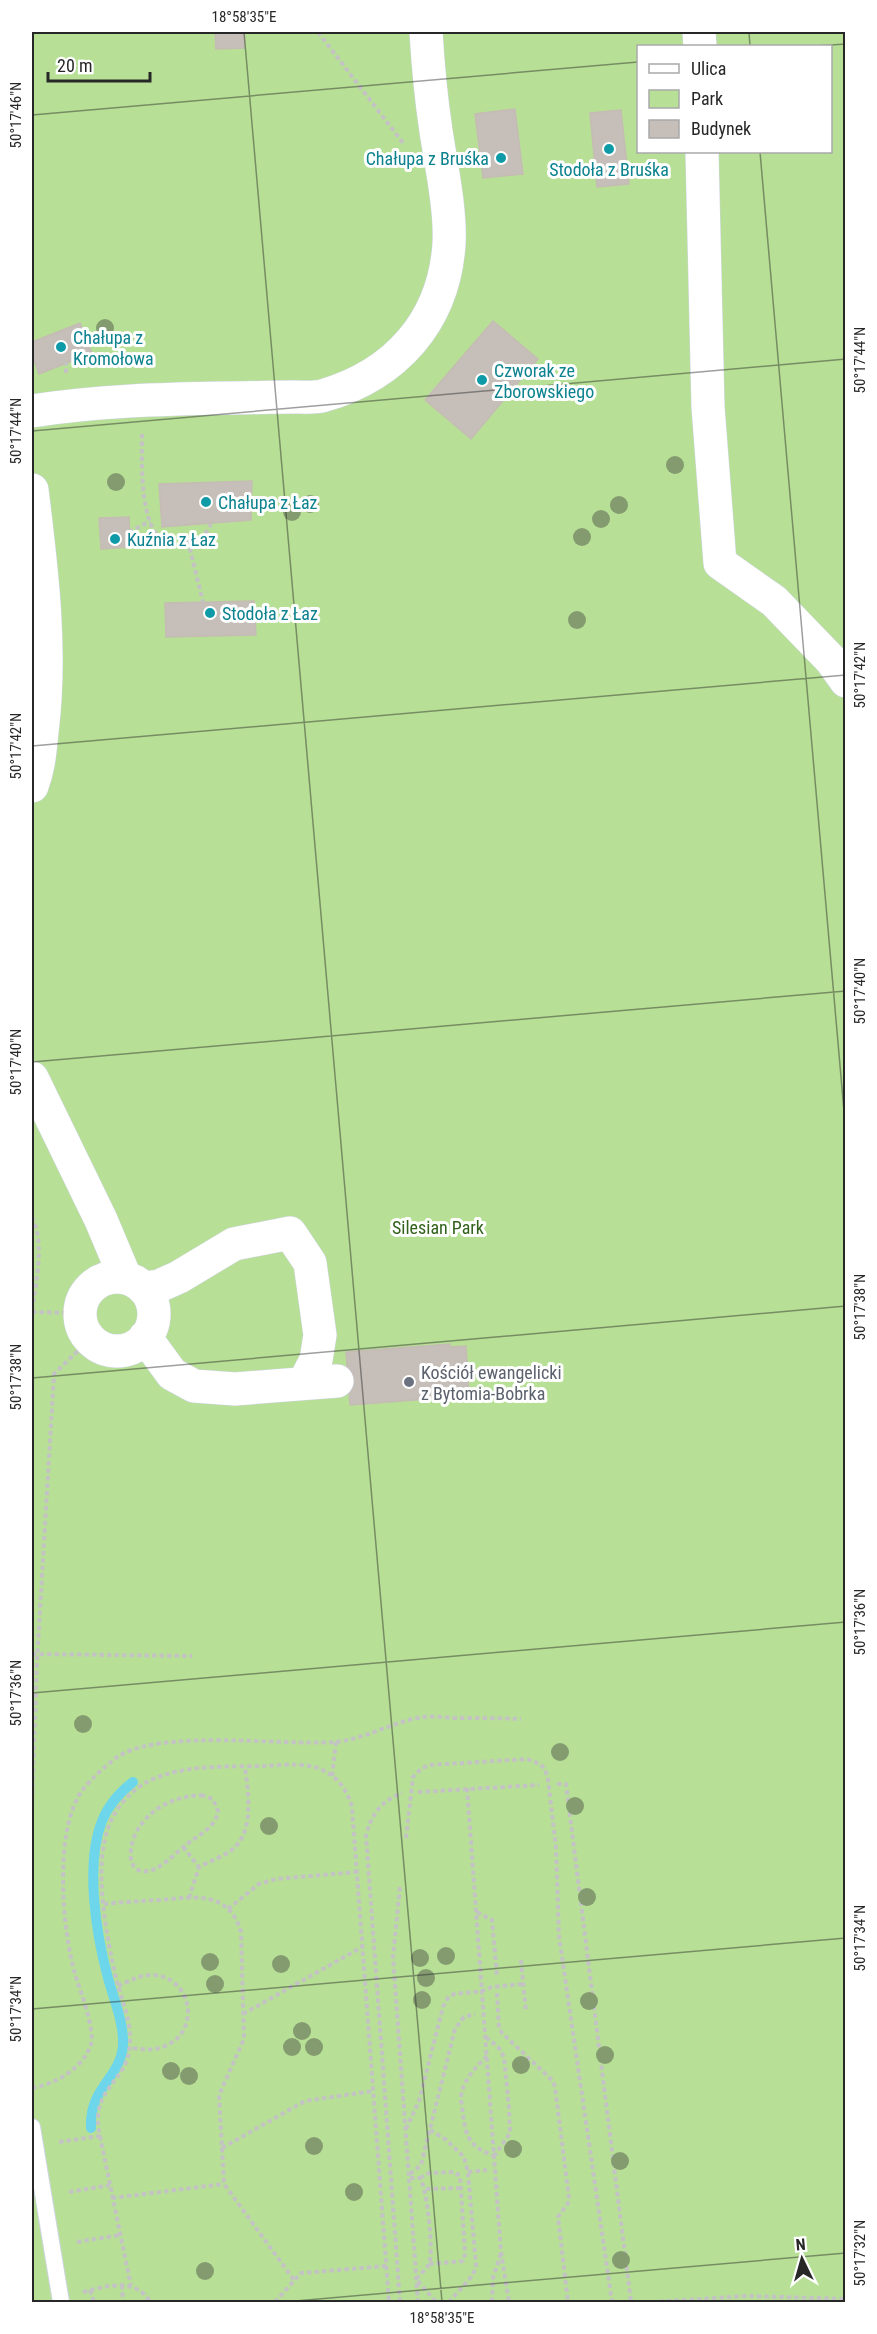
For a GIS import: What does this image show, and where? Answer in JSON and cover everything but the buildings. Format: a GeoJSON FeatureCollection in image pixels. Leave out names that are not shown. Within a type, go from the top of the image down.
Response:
{"type":"FeatureCollection","features":[{"type":"Feature","properties":{"kind":"street"},"geometry":{"type":"LineString","coordinates":[[32,411],[77,404],[141,400],[320,397],[357,383],[404,350],[423,328],[443,284],[449,242],[431,98],[426,32]]}},
{"type":"Feature","properties":{"kind":"street"},"geometry":{"type":"LineString","coordinates":[[702,153],[708,407],[720,563],[774,601],[831,660],[846,681]]}},
{"type":"Feature","properties":{"kind":"street"},"geometry":{"type":"LineString","coordinates":[[32,490],[45,614],[46,700],[37,772],[32,786]]}},
{"type":"Feature","properties":{"kind":"street"},"geometry":{"type":"LineString","coordinates":[[32,1078],[101,1220],[134,1282],[150,1298],[154,1310],[153,1322],[145,1338],[129,1349],[108,1350],[84,1326],[85,1293],[103,1279],[134,1282],[159,1286],[234,1244],[290,1233],[310,1263],[320,1335],[316,1360],[304,1383]]}},
{"type":"Feature","properties":{"kind":"street"},"geometry":{"type":"LineString","coordinates":[[145,1338],[172,1374],[194,1386],[235,1389],[337,1381]]}},
{"type":"Feature","properties":{"kind":"lane"},"geometry":{"type":"LineString","coordinates":[[32,2127],[61,2302]]}},
{"type":"Feature","properties":{"kind":"path"},"geometry":{"type":"LineString","coordinates":[[318,32],[407,149],[438,144]]}},
{"type":"Feature","properties":{"kind":"path"},"geometry":{"type":"LineString","coordinates":[[141,400],[142,486],[155,534],[169,543],[188,541],[203,538],[211,524]]}},
{"type":"Feature","properties":{"kind":"path"},"geometry":{"type":"LineString","coordinates":[[129,532],[150,521]]}},
{"type":"Feature","properties":{"kind":"path"},"geometry":{"type":"LineString","coordinates":[[188,541],[203,602]]}},
{"type":"Feature","properties":{"kind":"path"},"geometry":{"type":"LineString","coordinates":[[32,1216],[36,1226],[38,1268],[32,1312],[84,1326],[54,1374],[38,1654],[32,1810]]}},
{"type":"Feature","properties":{"kind":"path"},"geometry":{"type":"LineString","coordinates":[[32,1654],[192,1656]]}},
{"type":"Feature","properties":{"kind":"path"},"geometry":{"type":"LineString","coordinates":[[32,2088],[46,2085],[68,2073],[83,2058],[91,2043],[90,2027],[70,1957],[64,1909],[63,1875],[70,1820],[75,1804],[88,1785],[116,1758],[136,1747],[160,1743],[336,1742],[362,1737],[389,1726],[423,1717],[521,1719]]}},
{"type":"Feature","properties":{"kind":"path"},"geometry":{"type":"LineString","coordinates":[[333,1776],[336,1742]]}},
{"type":"Feature","properties":{"kind":"path"},"geometry":{"type":"LineString","coordinates":[[406,1838],[413,1777],[426,1766],[527,1759],[540,1764],[545,1769],[556,1848],[559,1936],[612,2302]]}},
{"type":"Feature","properties":{"kind":"path"},"geometry":{"type":"LineString","coordinates":[[131,2286],[100,2136],[99,2108],[125,2067],[130,2049],[129,2024],[106,1930],[102,1883],[104,1839],[116,1811],[129,1796],[148,1782],[196,1769],[302,1765],[315,1767],[333,1776],[347,1792],[350,1800],[389,2302]]}},
{"type":"Feature","properties":{"kind":"path"},"geometry":{"type":"LineString","coordinates":[[189,1898],[199,1868],[236,1847],[241,1838],[247,1815],[245,1767]]}},
{"type":"Feature","properties":{"kind":"path"},"geometry":{"type":"LineString","coordinates":[[557,1784],[566,1784],[631,2302]]}},
{"type":"Feature","properties":{"kind":"path"},"geometry":{"type":"LineString","coordinates":[[418,1792],[539,1785]]}},
{"type":"Feature","properties":{"kind":"path"},"geometry":{"type":"LineString","coordinates":[[467,1788],[501,2252],[509,2302]]}},
{"type":"Feature","properties":{"kind":"path"},"geometry":{"type":"LineString","coordinates":[[400,2302],[366,1835],[377,1810],[388,1799],[402,1793]]}},
{"type":"Feature","properties":{"kind":"path"},"geometry":{"type":"LineString","coordinates":[[208,1796],[213,1799],[218,1811],[214,1821],[183,1847],[151,1870],[139,1870],[132,1864],[133,1840],[151,1814],[160,1807],[182,1797],[208,1796]]}},
{"type":"Feature","properties":{"kind":"path"},"geometry":{"type":"LineString","coordinates":[[183,1847],[199,1868]]}},
{"type":"Feature","properties":{"kind":"path"},"geometry":{"type":"LineString","coordinates":[[228,1909],[259,1884],[276,1879],[357,1872]]}},
{"type":"Feature","properties":{"kind":"path"},"geometry":{"type":"LineString","coordinates":[[400,1887],[393,1957],[418,2302]]}},
{"type":"Feature","properties":{"kind":"path"},"geometry":{"type":"LineString","coordinates":[[104,1904],[209,1898],[228,1909],[235,1918],[241,1932],[244,2039],[219,2095],[224,2184],[294,2280]]}},
{"type":"Feature","properties":{"kind":"path"},"geometry":{"type":"LineString","coordinates":[[477,1912],[492,1920],[497,1976]]}},
{"type":"Feature","properties":{"kind":"path"},"geometry":{"type":"LineString","coordinates":[[243,2014],[362,1947]]}},
{"type":"Feature","properties":{"kind":"path"},"geometry":{"type":"LineString","coordinates":[[521,1960],[526,2012]]}},
{"type":"Feature","properties":{"kind":"path"},"geometry":{"type":"LineString","coordinates":[[118,1986],[134,1978],[156,1975],[176,1985],[188,2002],[188,2022],[185,2030],[177,2039],[169,2045],[152,2050],[130,2049]]}},
{"type":"Feature","properties":{"kind":"path"},"geometry":{"type":"LineString","coordinates":[[406,2129],[419,2101],[443,2007],[448,1998],[454,1994],[523,1984]]}},
{"type":"Feature","properties":{"kind":"path"},"geometry":{"type":"LineString","coordinates":[[497,1993],[499,2028],[502,2033],[553,2081],[555,2087],[569,2198],[558,2217],[568,2302]]}},
{"type":"Feature","properties":{"kind":"path"},"geometry":{"type":"LineString","coordinates":[[492,2013],[498,2012]]}},
{"type":"Feature","properties":{"kind":"path"},"geometry":{"type":"LineString","coordinates":[[409,2176],[421,2164],[455,2029],[464,2017],[475,2014]]}},
{"type":"Feature","properties":{"kind":"path"},"geometry":{"type":"LineString","coordinates":[[486,2036],[499,2048],[504,2057],[509,2107],[510,2133],[494,2156]]}},
{"type":"Feature","properties":{"kind":"path"},"geometry":{"type":"LineString","coordinates":[[487,2056],[470,2074],[462,2091],[462,2107],[465,2133],[479,2149],[494,2156]]}},
{"type":"Feature","properties":{"kind":"path"},"geometry":{"type":"LineString","coordinates":[[222,2148],[305,2101],[373,2091]]}},
{"type":"Feature","properties":{"kind":"path"},"geometry":{"type":"LineString","coordinates":[[430,2130],[445,2139],[464,2157],[468,2172],[476,2265],[473,2275],[449,2302]]}},
{"type":"Feature","properties":{"kind":"path"},"geometry":{"type":"LineString","coordinates":[[65,2142],[100,2136]]}},
{"type":"Feature","properties":{"kind":"path"},"geometry":{"type":"LineString","coordinates":[[468,2172],[487,2170]]}},
{"type":"Feature","properties":{"kind":"path"},"geometry":{"type":"LineString","coordinates":[[409,2176],[420,2178],[429,2173],[454,2172],[460,2176],[465,2254],[463,2261],[429,2264]]}},
{"type":"Feature","properties":{"kind":"path"},"geometry":{"type":"LineString","coordinates":[[417,2278],[429,2264],[431,2251],[426,2189],[420,2178]]}},
{"type":"Feature","properties":{"kind":"path"},"geometry":{"type":"LineString","coordinates":[[112,2198],[224,2184]]}},
{"type":"Feature","properties":{"kind":"path"},"geometry":{"type":"LineString","coordinates":[[73,2191],[110,2185]]}},
{"type":"Feature","properties":{"kind":"path"},"geometry":{"type":"LineString","coordinates":[[426,2189],[461,2188]]}},
{"type":"Feature","properties":{"kind":"path"},"geometry":{"type":"LineString","coordinates":[[82,2241],[120,2235]]}},
{"type":"Feature","properties":{"kind":"path"},"geometry":{"type":"LineString","coordinates":[[492,2302],[492,2278],[501,2252]]}},
{"type":"Feature","properties":{"kind":"path"},"geometry":{"type":"LineString","coordinates":[[275,2302],[301,2273],[386,2266]]}},
{"type":"Feature","properties":{"kind":"path"},"geometry":{"type":"LineString","coordinates":[[417,2278],[436,2302]]}},
{"type":"Feature","properties":{"kind":"path"},"geometry":{"type":"LineString","coordinates":[[122,2285],[123,2302]]}},
{"type":"Feature","properties":{"kind":"path"},"geometry":{"type":"LineString","coordinates":[[94,2302],[92,2290],[122,2285],[131,2286],[144,2294],[150,2302]]}},
{"type":"Feature","properties":{"kind":"path"},"geometry":{"type":"LineString","coordinates":[[652,2302],[747,2296],[846,2299]]}},
{"type":"Feature","properties":{"kind":"green space","name":"Silesian Park"},"geometry":{"type":"Polygon","coordinates":[[[32,32],[845,32],[845,2302],[32,2302],[32,32]]]}},
{"type":"Feature","properties":{"kind":"waterway"},"geometry":{"type":"LineString","coordinates":[[91,2128],[95,2102],[117,2066],[123,2045],[120,2020],[108,1978],[96,1920],[94,1857],[97,1838],[105,1815],[115,1800],[133,1782]]}},
{"type":"Feature","properties":{"kind":"place","name":"Stodoła z Bruśka"},"geometry":{"type":"Point","coordinates":[609,149]}},
{"type":"Feature","properties":{"kind":"place","name":"Chałupa z Bruśka"},"geometry":{"type":"Point","coordinates":[501,158]}},
{"type":"Feature","properties":{"kind":"place","name":"Chałupa z Kromołowa"},"geometry":{"type":"Point","coordinates":[61,347]}},
{"type":"Feature","properties":{"kind":"place","name":"Czworak ze Zborowskiego"},"geometry":{"type":"Point","coordinates":[482,380]}},
{"type":"Feature","properties":{"kind":"place","name":"Chałupa z Łaz"},"geometry":{"type":"Point","coordinates":[206,502]}},
{"type":"Feature","properties":{"kind":"place","name":"Kuźnia z Łaz"},"geometry":{"type":"Point","coordinates":[115,539]}},
{"type":"Feature","properties":{"kind":"place","name":"Stodoła z Łaz"},"geometry":{"type":"Point","coordinates":[210,613]}},
{"type":"Feature","properties":{"kind":"place","name":"Kościół ewangelicki z Bytomia-Bobrka"},"geometry":{"type":"Point","coordinates":[409,1382]}}]}
